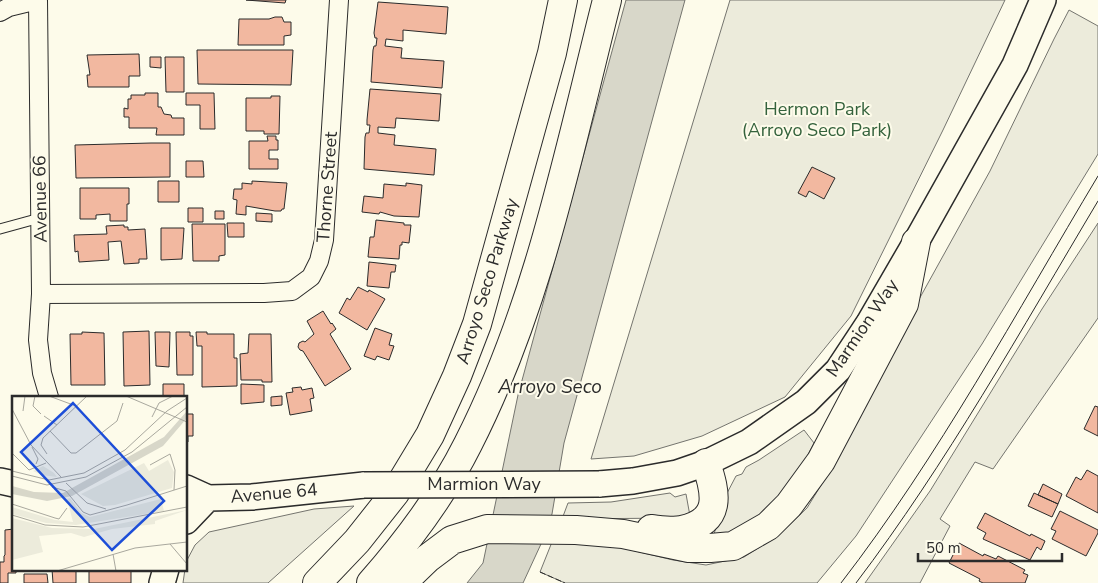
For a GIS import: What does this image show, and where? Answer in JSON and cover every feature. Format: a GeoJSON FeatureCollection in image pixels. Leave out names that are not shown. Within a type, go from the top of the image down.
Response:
{"type":"FeatureCollection","features":[{"type":"Feature","properties":{"kind":"highway","name":"Arroyo Seco Parkway"},"geometry":{"type":"LineString","coordinates":[[317,583],[357,541],[395,492],[430,434],[457,376],[477,324],[552,53],[563,0]]}},
{"type":"Feature","properties":{"kind":"highway"},"geometry":{"type":"LineString","coordinates":[[371,583],[429,510],[468,445],[514,341],[540,265],[607,0]]}},
{"type":"Feature","properties":{"kind":"highway"},"geometry":{"type":"LineString","coordinates":[[402,583],[428,558],[452,540],[487,529],[576,530],[623,534],[689,548],[710,548],[733,546],[768,526],[789,505],[821,461],[904,304],[916,242]]}},
{"type":"Feature","properties":{"kind":"highway"},"geometry":{"type":"LineString","coordinates":[[623,534],[651,529],[681,531],[696,525],[707,517],[712,510],[714,486],[706,463]]}},
{"type":"Feature","properties":{"kind":"street","name":"Avenue 66"},"geometry":{"type":"LineString","coordinates":[[38,0],[41,294],[38,340],[42,373],[49,396]]}},
{"type":"Feature","properties":{"kind":"street"},"geometry":{"type":"LineString","coordinates":[[0,12],[9,7],[38,0]]}},
{"type":"Feature","properties":{"kind":"street","name":"Thorne Street"},"geometry":{"type":"LineString","coordinates":[[41,294],[264,293],[292,291],[311,277],[319,261],[324,240],[339,0]]}},
{"type":"Feature","properties":{"kind":"street","name":"Marmion Way"},"geometry":{"type":"LineString","coordinates":[[364,485],[599,484],[633,481],[677,473],[706,463],[749,442],[782,420],[806,402],[838,370],[869,322],[1015,65],[1043,0]]}},
{"type":"Feature","properties":{"kind":"street","name":"Avenue 64"},"geometry":{"type":"LineString","coordinates":[[193,498],[252,497],[364,485]]}},
{"type":"Feature","properties":{"kind":"street"},"geometry":{"type":"LineString","coordinates":[[188,514],[193,498]]}},
{"type":"Feature","properties":{"kind":"lane"},"geometry":{"type":"LineString","coordinates":[[0,229],[40,218]]}},
{"type":"Feature","properties":{"kind":"green space","name":"Hermon Park (Arroyo Seco Park)"},"geometry":{"type":"Polygon","coordinates":[[[730,0],[1005,0],[851,316],[785,397],[702,436],[634,456],[591,459],[730,0]]]}},
{"type":"Feature","properties":{"kind":"green space"},"geometry":{"type":"Polygon","coordinates":[[[1069,10],[1098,26],[1098,154],[982,344],[856,536],[817,583],[565,583],[540,572],[552,542],[602,543],[673,560],[706,565],[744,557],[779,535],[807,508],[831,469],[912,312],[990,171],[1069,10]]]}},
{"type":"Feature","properties":{"kind":"green space"},"geometry":{"type":"Polygon","coordinates":[[[1098,223],[1098,318],[993,469],[975,462],[940,519],[950,526],[920,583],[865,583],[930,491],[1042,309],[1098,223]]]}},
{"type":"Feature","properties":{"kind":"green space"},"geometry":{"type":"Polygon","coordinates":[[[804,430],[814,443],[792,486],[774,509],[723,537],[714,534],[725,497],[736,476],[742,474],[746,467],[804,430]]]}},
{"type":"Feature","properties":{"kind":"green space"},"geometry":{"type":"Polygon","coordinates":[[[670,493],[675,497],[686,494],[690,516],[677,518],[562,519],[568,503],[611,502],[670,493]]]}},
{"type":"Feature","properties":{"kind":"green space"},"geometry":{"type":"Polygon","coordinates":[[[354,506],[268,583],[183,583],[185,570],[188,570],[188,558],[195,545],[209,532],[314,509],[354,506]]]}},
{"type":"Feature","properties":{"kind":"water","name":"Arroyo Seco"},"geometry":{"type":"Polygon","coordinates":[[[626,0],[685,0],[564,443],[552,514],[523,583],[467,583],[483,563],[518,395],[626,0]]]}},
{"type":"Feature","properties":{"kind":"building"},"geometry":{"type":"Polygon","coordinates":[[[246,0],[286,0],[285,3],[246,0]]]}},
{"type":"Feature","properties":{"kind":"building"},"geometry":{"type":"Polygon","coordinates":[[[378,2],[448,7],[446,34],[403,30],[403,41],[386,39],[385,46],[402,48],[401,58],[444,61],[442,88],[371,82],[373,50],[374,46],[376,46],[377,38],[375,38],[374,33],[378,2]]]}},
{"type":"Feature","properties":{"kind":"building"},"geometry":{"type":"Polygon","coordinates":[[[282,17],[284,22],[291,22],[291,35],[284,36],[284,45],[238,45],[239,19],[269,19],[282,17]]]}},
{"type":"Feature","properties":{"kind":"building"},"geometry":{"type":"Polygon","coordinates":[[[197,50],[293,50],[291,85],[198,84],[197,50]]]}},
{"type":"Feature","properties":{"kind":"building"},"geometry":{"type":"Polygon","coordinates":[[[139,54],[140,76],[129,76],[129,87],[88,87],[87,75],[90,75],[87,55],[139,54]]]}},
{"type":"Feature","properties":{"kind":"building"},"geometry":{"type":"Polygon","coordinates":[[[150,57],[161,57],[161,68],[150,67],[150,57]]]}},
{"type":"Feature","properties":{"kind":"building"},"geometry":{"type":"Polygon","coordinates":[[[165,57],[184,57],[184,92],[166,92],[165,57]]]}},
{"type":"Feature","properties":{"kind":"building"},"geometry":{"type":"Polygon","coordinates":[[[370,89],[441,94],[439,121],[396,118],[395,128],[378,127],[378,133],[395,135],[394,145],[436,149],[434,175],[364,169],[365,137],[366,133],[369,133],[370,125],[367,125],[367,120],[370,89]]]}},
{"type":"Feature","properties":{"kind":"building"},"geometry":{"type":"Polygon","coordinates":[[[145,93],[158,93],[158,107],[161,107],[164,114],[171,115],[172,118],[184,118],[184,135],[156,135],[157,128],[129,128],[129,117],[124,117],[124,108],[128,109],[128,99],[131,99],[131,95],[145,95],[145,93]]]}},
{"type":"Feature","properties":{"kind":"building"},"geometry":{"type":"Polygon","coordinates":[[[186,93],[214,93],[215,129],[200,129],[200,105],[186,105],[186,93]]]}},
{"type":"Feature","properties":{"kind":"building"},"geometry":{"type":"Polygon","coordinates":[[[271,96],[280,96],[279,134],[264,134],[264,131],[246,131],[246,98],[271,98],[271,96]]]}},
{"type":"Feature","properties":{"kind":"building"},"geometry":{"type":"Polygon","coordinates":[[[267,136],[276,136],[276,140],[278,140],[278,150],[269,150],[269,159],[278,159],[278,169],[249,169],[249,141],[268,141],[267,136]]]}},
{"type":"Feature","properties":{"kind":"building"},"geometry":{"type":"Polygon","coordinates":[[[170,143],[170,177],[76,178],[75,145],[170,143]]]}},
{"type":"Feature","properties":{"kind":"building"},"geometry":{"type":"Polygon","coordinates":[[[186,161],[203,161],[204,177],[186,177],[186,161]]]}},
{"type":"Feature","properties":{"kind":"building"},"geometry":{"type":"Polygon","coordinates":[[[812,167],[835,178],[824,199],[809,191],[806,197],[798,193],[812,167]]]}},
{"type":"Feature","properties":{"kind":"building"},"geometry":{"type":"Polygon","coordinates":[[[158,181],[179,181],[179,202],[158,202],[158,181]]]}},
{"type":"Feature","properties":{"kind":"building"},"geometry":{"type":"Polygon","coordinates":[[[252,181],[287,183],[284,209],[275,211],[246,206],[246,215],[236,214],[237,200],[233,199],[234,189],[242,189],[242,183],[252,184],[252,181]]]}},
{"type":"Feature","properties":{"kind":"building"},"geometry":{"type":"Polygon","coordinates":[[[406,183],[422,185],[419,217],[394,216],[380,212],[379,214],[362,212],[364,196],[383,198],[384,184],[406,186],[406,183]]]}},
{"type":"Feature","properties":{"kind":"building"},"geometry":{"type":"Polygon","coordinates":[[[80,188],[129,188],[127,221],[110,221],[110,214],[96,215],[96,219],[80,219],[80,188]]]}},
{"type":"Feature","properties":{"kind":"building"},"geometry":{"type":"Polygon","coordinates":[[[188,208],[203,208],[203,222],[188,222],[188,208]]]}},
{"type":"Feature","properties":{"kind":"building"},"geometry":{"type":"Polygon","coordinates":[[[215,211],[224,211],[224,219],[215,219],[215,211]]]}},
{"type":"Feature","properties":{"kind":"building"},"geometry":{"type":"Polygon","coordinates":[[[256,213],[272,214],[272,222],[256,221],[256,213]]]}},
{"type":"Feature","properties":{"kind":"building"},"geometry":{"type":"Polygon","coordinates":[[[376,220],[411,225],[409,243],[402,242],[402,245],[400,245],[399,259],[368,257],[370,237],[374,237],[376,220]]]}},
{"type":"Feature","properties":{"kind":"building"},"geometry":{"type":"Polygon","coordinates":[[[227,223],[244,223],[244,237],[228,237],[227,223]]]}},
{"type":"Feature","properties":{"kind":"building"},"geometry":{"type":"Polygon","coordinates":[[[192,224],[225,224],[225,255],[219,256],[219,261],[193,261],[192,224]]]}},
{"type":"Feature","properties":{"kind":"building"},"geometry":{"type":"Polygon","coordinates":[[[124,225],[124,227],[128,227],[128,230],[145,229],[147,259],[139,259],[139,263],[124,264],[121,241],[108,242],[109,260],[79,262],[78,251],[75,252],[74,235],[107,234],[106,226],[124,225]]]}},
{"type":"Feature","properties":{"kind":"building"},"geometry":{"type":"Polygon","coordinates":[[[161,228],[184,228],[182,259],[161,260],[161,228]]]}},
{"type":"Feature","properties":{"kind":"building"},"geometry":{"type":"Polygon","coordinates":[[[369,262],[396,265],[395,272],[391,272],[389,288],[367,286],[369,262]]]}},
{"type":"Feature","properties":{"kind":"building"},"geometry":{"type":"Polygon","coordinates":[[[358,287],[368,292],[369,290],[385,299],[367,330],[339,313],[347,298],[350,300],[358,287]]]}},
{"type":"Feature","properties":{"kind":"building"},"geometry":{"type":"Polygon","coordinates":[[[323,311],[336,329],[330,334],[351,369],[325,386],[303,351],[298,347],[299,343],[305,342],[314,334],[307,321],[323,311]]]}},
{"type":"Feature","properties":{"kind":"building"},"geometry":{"type":"Polygon","coordinates":[[[375,328],[392,334],[389,345],[394,346],[389,360],[377,356],[375,360],[364,356],[375,328]]]}},
{"type":"Feature","properties":{"kind":"building"},"geometry":{"type":"Polygon","coordinates":[[[149,331],[150,385],[124,386],[123,332],[149,331]]]}},
{"type":"Feature","properties":{"kind":"building"},"geometry":{"type":"Polygon","coordinates":[[[82,332],[104,333],[105,385],[71,385],[70,334],[82,334],[82,332]]]}},
{"type":"Feature","properties":{"kind":"building"},"geometry":{"type":"Polygon","coordinates":[[[155,332],[170,332],[169,367],[156,366],[155,332]]]}},
{"type":"Feature","properties":{"kind":"building"},"geometry":{"type":"Polygon","coordinates":[[[176,332],[190,332],[190,336],[193,336],[193,375],[177,375],[176,332]]]}},
{"type":"Feature","properties":{"kind":"building"},"geometry":{"type":"Polygon","coordinates":[[[196,332],[234,334],[234,358],[237,358],[237,386],[202,387],[202,346],[197,346],[196,332]]]}},
{"type":"Feature","properties":{"kind":"building"},"geometry":{"type":"Polygon","coordinates":[[[249,334],[271,334],[272,382],[241,380],[240,354],[248,353],[249,334]]]}},
{"type":"Feature","properties":{"kind":"building"},"geometry":{"type":"Polygon","coordinates":[[[163,384],[184,384],[184,396],[163,396],[163,384]]]}},
{"type":"Feature","properties":{"kind":"building"},"geometry":{"type":"Polygon","coordinates":[[[241,384],[264,385],[264,402],[241,404],[241,384]]]}},
{"type":"Feature","properties":{"kind":"building"},"geometry":{"type":"Polygon","coordinates":[[[301,387],[302,390],[312,388],[314,398],[310,399],[312,411],[290,415],[286,393],[293,392],[292,388],[301,387]]]}},
{"type":"Feature","properties":{"kind":"building"},"geometry":{"type":"Polygon","coordinates":[[[282,396],[282,405],[271,406],[271,397],[282,396]]]}},
{"type":"Feature","properties":{"kind":"building"},"geometry":{"type":"Polygon","coordinates":[[[1095,406],[1098,407],[1098,436],[1084,429],[1095,406]]]}},
{"type":"Feature","properties":{"kind":"building"},"geometry":{"type":"Polygon","coordinates":[[[188,414],[193,414],[193,436],[188,436],[188,414]]]}},
{"type":"Feature","properties":{"kind":"building"},"geometry":{"type":"Polygon","coordinates":[[[1087,470],[1098,476],[1098,513],[1066,496],[1076,477],[1081,480],[1087,470]]]}},
{"type":"Feature","properties":{"kind":"building"},"geometry":{"type":"Polygon","coordinates":[[[1043,484],[1062,494],[1058,504],[1038,495],[1043,484]]]}},
{"type":"Feature","properties":{"kind":"building"},"geometry":{"type":"Polygon","coordinates":[[[1034,493],[1058,504],[1052,517],[1028,506],[1034,493]]]}},
{"type":"Feature","properties":{"kind":"building"},"geometry":{"type":"Polygon","coordinates":[[[1060,511],[1098,530],[1086,556],[1052,539],[1056,531],[1051,529],[1060,511]]]}},
{"type":"Feature","properties":{"kind":"building"},"geometry":{"type":"Polygon","coordinates":[[[985,513],[1030,536],[1031,534],[1045,541],[1041,550],[1037,547],[1030,560],[983,539],[986,533],[977,528],[985,513]]]}},
{"type":"Feature","properties":{"kind":"building"},"geometry":{"type":"Polygon","coordinates":[[[12,529],[12,570],[16,570],[16,573],[8,573],[8,583],[0,583],[0,562],[4,562],[5,555],[5,530],[12,529]]]}},
{"type":"Feature","properties":{"kind":"building"},"geometry":{"type":"Polygon","coordinates":[[[959,543],[983,556],[984,554],[996,559],[998,556],[1025,570],[1023,573],[1028,575],[1025,583],[983,583],[979,581],[980,579],[949,563],[959,543]]]}},
{"type":"Feature","properties":{"kind":"building"},"geometry":{"type":"Polygon","coordinates":[[[52,570],[76,570],[76,583],[53,583],[52,570]]]}},
{"type":"Feature","properties":{"kind":"building"},"geometry":{"type":"Polygon","coordinates":[[[89,570],[131,570],[131,583],[89,583],[89,570]]]}},
{"type":"Feature","properties":{"kind":"building"},"geometry":{"type":"Polygon","coordinates":[[[24,574],[47,574],[48,583],[24,583],[24,574]]]}},
{"type":"Feature","properties":{"kind":"tram line"},"geometry":{"type":"LineString","coordinates":[[841,583],[877,535],[944,435],[1098,176]]}},
{"type":"Feature","properties":{"kind":"tram line"},"geometry":{"type":"LineString","coordinates":[[856,583],[921,491],[952,443],[1012,347],[1098,201]]}},
{"type":"Feature","properties":{"kind":"fence"},"geometry":{"type":"LineString","coordinates":[[540,572],[565,583]]}}]}
